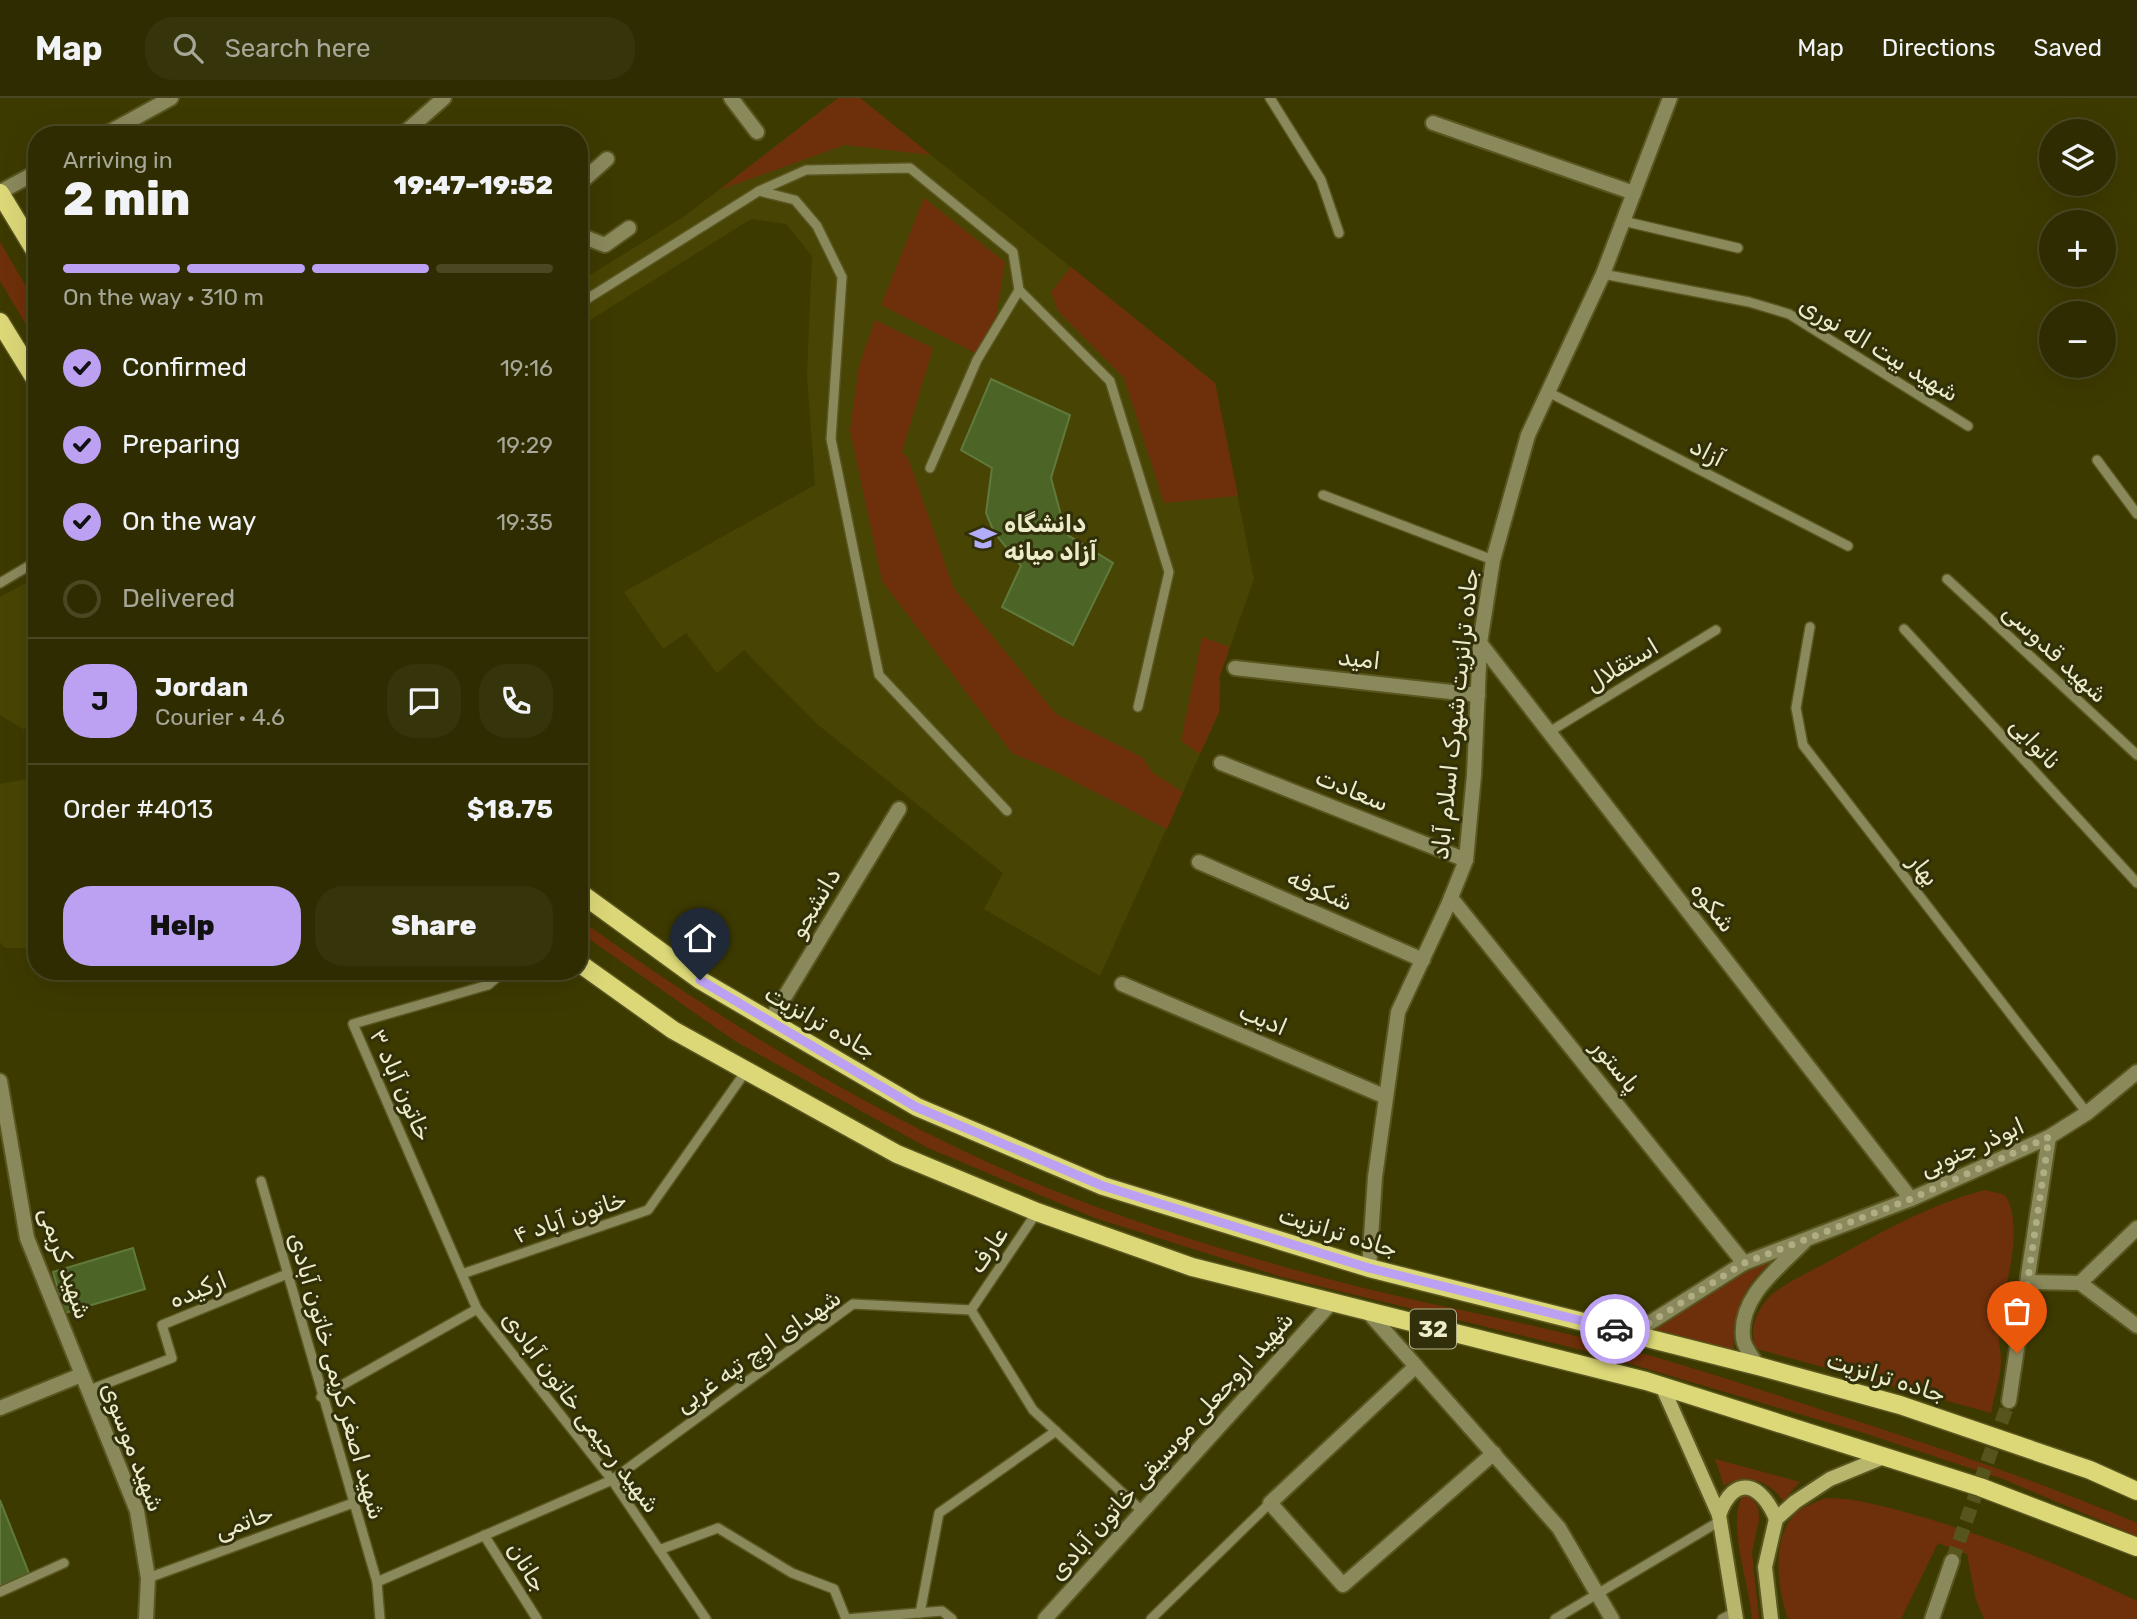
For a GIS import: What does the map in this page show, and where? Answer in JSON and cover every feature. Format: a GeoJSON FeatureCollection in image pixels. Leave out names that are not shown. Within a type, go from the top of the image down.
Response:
{"type":"FeatureCollection","features":[{"type":"Feature","properties":{"kind":"main road"},"geometry":{"type":"LineString","coordinates":[[0,192],[28,239]]}},
{"type":"Feature","properties":{"kind":"main road"},"geometry":{"type":"LineString","coordinates":[[0,323],[28,368]]}},
{"type":"Feature","properties":{"kind":"main road","name":"جاده ترانزیت"},"geometry":{"type":"LineString","coordinates":[[588,899],[700,980],[916,1107],[1103,1186],[1369,1268],[1758,1366],[1900,1405],[2090,1470],[2137,1490]]}},
{"type":"Feature","properties":{"kind":"main road","name":"32"},"geometry":{"type":"LineString","coordinates":[[588,969],[673,1030],[897,1154],[1037,1212],[1192,1267],[1662,1386],[1980,1487],[2137,1547]]}},
{"type":"Feature","properties":{"kind":"main road"},"geometry":{"type":"LineString","coordinates":[[1662,1386],[1719,1518],[1731,1617]]}},
{"type":"Feature","properties":{"kind":"main road"},"geometry":{"type":"LineString","coordinates":[[1771,1619],[1765,1567],[1776,1519],[1795,1502],[1830,1479],[1886,1456]]}},
{"type":"Feature","properties":{"kind":"main road"},"geometry":{"type":"LineString","coordinates":[[1719,1518],[1730,1493],[1738,1488],[1751,1488],[1765,1497],[1776,1519]]}},
{"type":"Feature","properties":{"kind":"street"},"geometry":{"type":"LineString","coordinates":[[121,126],[172,98]]}},
{"type":"Feature","properties":{"kind":"street"},"geometry":{"type":"LineString","coordinates":[[412,126],[444,98]]}},
{"type":"Feature","properties":{"kind":"street"},"geometry":{"type":"LineString","coordinates":[[731,98],[757,132]]}},
{"type":"Feature","properties":{"kind":"street","name":"جاده ترانزیت شهرک اسلام آباد"},"geometry":{"type":"LineString","coordinates":[[1369,1268],[1375,1177],[1398,1012],[1466,860],[1480,643],[1493,561],[1528,435],[1603,274],[1670,98]]}},
{"type":"Feature","properties":{"kind":"street"},"geometry":{"type":"LineString","coordinates":[[1433,123],[1634,193]]}},
{"type":"Feature","properties":{"kind":"street"},"geometry":{"type":"LineString","coordinates":[[588,176],[607,159]]}},
{"type":"Feature","properties":{"kind":"street"},"geometry":{"type":"LineString","coordinates":[[0,192],[28,177]]}},
{"type":"Feature","properties":{"kind":"street"},"geometry":{"type":"LineString","coordinates":[[588,238],[606,245],[629,228]]}},
{"type":"Feature","properties":{"kind":"street","name":"شکوه"},"geometry":{"type":"LineString","coordinates":[[1480,643],[1911,1199]]}},
{"type":"Feature","properties":{"kind":"street","name":"امید"},"geometry":{"type":"LineString","coordinates":[[1236,668],[1478,695]]}},
{"type":"Feature","properties":{"kind":"street","name":"سعادت"},"geometry":{"type":"LineString","coordinates":[[1221,763],[1466,860]]}},
{"type":"Feature","properties":{"kind":"street","name":"دانشجو"},"geometry":{"type":"LineString","coordinates":[[770,1021],[899,809]]}},
{"type":"Feature","properties":{"kind":"street","name":"شکوفه"},"geometry":{"type":"LineString","coordinates":[[1199,862],[1423,960]]}},
{"type":"Feature","properties":{"kind":"street","name":"پاستور"},"geometry":{"type":"LineString","coordinates":[[1451,898],[1744,1263]]}},
{"type":"Feature","properties":{"kind":"street","name":"ادیب"},"geometry":{"type":"LineString","coordinates":[[1122,984],[1386,1097]]}},
{"type":"Feature","properties":{"kind":"street","name":"ابوذر جنوبی"},"geometry":{"type":"LineString","coordinates":[[1632,1334],[1744,1263],[1911,1199],[2049,1137],[2087,1113],[2137,1072]]}},
{"type":"Feature","properties":{"kind":"street","name":"شهید کریمی"},"geometry":{"type":"LineString","coordinates":[[0,1081],[27,1238],[81,1376]]}},
{"type":"Feature","properties":{"kind":"street"},"geometry":{"type":"LineString","coordinates":[[2009,1401],[2049,1137]]}},
{"type":"Feature","properties":{"kind":"street"},"geometry":{"type":"LineString","coordinates":[[2080,1283],[2137,1228]]}},
{"type":"Feature","properties":{"kind":"street"},"geometry":{"type":"LineString","coordinates":[[1758,1366],[1742,1339],[1744,1316],[1759,1287],[1810,1237]]}},
{"type":"Feature","properties":{"kind":"street"},"geometry":{"type":"LineString","coordinates":[[2029,1282],[2080,1283],[2137,1326]]}},
{"type":"Feature","properties":{"kind":"street","name":"شهید اروجعلی موسیقی خاتون آبادی"},"geometry":{"type":"LineString","coordinates":[[1045,1619],[1331,1303]]}},
{"type":"Feature","properties":{"kind":"street"},"geometry":{"type":"LineString","coordinates":[[1368,1312],[1559,1528],[1612,1619]]}},
{"type":"Feature","properties":{"kind":"street"},"geometry":{"type":"LineString","coordinates":[[1416,1366],[1269,1503],[1343,1585],[1494,1453]]}},
{"type":"Feature","properties":{"kind":"street"},"geometry":{"type":"LineString","coordinates":[[0,1408],[81,1376]]}},
{"type":"Feature","properties":{"kind":"street","name":"شهید موسوی"},"geometry":{"type":"LineString","coordinates":[[81,1376],[137,1511],[148,1578],[146,1619]]}},
{"type":"Feature","properties":{"kind":"street"},"geometry":{"type":"LineString","coordinates":[[1932,1619],[1952,1561]]}},
{"type":"Feature","properties":{"kind":"lane"},"geometry":{"type":"LineString","coordinates":[[1270,98],[1321,180],[1339,233]]}},
{"type":"Feature","properties":{"kind":"lane"},"geometry":{"type":"LineString","coordinates":[[588,298],[759,191],[806,170],[910,167],[1013,252],[1018,290],[977,360],[930,468]]}},
{"type":"Feature","properties":{"kind":"lane"},"geometry":{"type":"LineString","coordinates":[[759,191],[795,200],[817,226],[842,277],[831,439],[879,676],[1007,811]]}},
{"type":"Feature","properties":{"kind":"lane"},"geometry":{"type":"LineString","coordinates":[[1623,221],[1738,248]]}},
{"type":"Feature","properties":{"kind":"lane","name":"شهید بیت اله نوری"},"geometry":{"type":"LineString","coordinates":[[1603,274],[1749,302],[1789,314],[1968,426]]}},
{"type":"Feature","properties":{"kind":"lane"},"geometry":{"type":"LineString","coordinates":[[1018,290],[1110,380],[1169,572],[1138,707]]}},
{"type":"Feature","properties":{"kind":"lane","name":"آزاد"},"geometry":{"type":"LineString","coordinates":[[1548,392],[1848,546]]}},
{"type":"Feature","properties":{"kind":"lane"},"geometry":{"type":"LineString","coordinates":[[2097,460],[2137,514]]}},
{"type":"Feature","properties":{"kind":"lane"},"geometry":{"type":"LineString","coordinates":[[1323,495],[1493,561]]}},
{"type":"Feature","properties":{"kind":"lane"},"geometry":{"type":"LineString","coordinates":[[0,583],[28,566]]}},
{"type":"Feature","properties":{"kind":"lane","name":"شهید قدوسی"},"geometry":{"type":"LineString","coordinates":[[1947,579],[2137,755]]}},
{"type":"Feature","properties":{"kind":"lane","name":"بهار"},"geometry":{"type":"LineString","coordinates":[[1810,627],[1796,708],[1803,745],[2087,1113]]}},
{"type":"Feature","properties":{"kind":"lane","name":"نانوایی"},"geometry":{"type":"LineString","coordinates":[[1904,629],[2137,883]]}},
{"type":"Feature","properties":{"kind":"lane","name":"استقلال"},"geometry":{"type":"LineString","coordinates":[[1549,732],[1716,630]]}},
{"type":"Feature","properties":{"kind":"lane","name":"خاتون آباد ۳"},"geometry":{"type":"LineString","coordinates":[[477,1309],[353,1024],[488,985],[494,980]]}},
{"type":"Feature","properties":{"kind":"lane","name":"خاتون آباد ۴"},"geometry":{"type":"LineString","coordinates":[[463,1274],[648,1210],[746,1072]]}},
{"type":"Feature","properties":{"kind":"lane","name":"شهید اصغر کریمی خاتون آبادی"},"geometry":{"type":"LineString","coordinates":[[261,1181],[321,1397],[377,1582]]}},
{"type":"Feature","properties":{"kind":"lane","name":"عارف"},"geometry":{"type":"LineString","coordinates":[[971,1310],[1037,1212]]}},
{"type":"Feature","properties":{"kind":"lane","name":"ارکیده"},"geometry":{"type":"LineString","coordinates":[[87,1391],[172,1358],[162,1325],[287,1274]]}},
{"type":"Feature","properties":{"kind":"lane","name":"شهدای اوچ تپه غربی"},"geometry":{"type":"LineString","coordinates":[[377,1582],[611,1480],[853,1304],[971,1310]]}},
{"type":"Feature","properties":{"kind":"lane","name":"شهید رحیمی خاتون آبادی"},"geometry":{"type":"LineString","coordinates":[[321,1397],[477,1309],[611,1480],[706,1619]]}},
{"type":"Feature","properties":{"kind":"lane"},"geometry":{"type":"LineString","coordinates":[[971,1310],[1033,1410],[1142,1511]]}},
{"type":"Feature","properties":{"kind":"lane"},"geometry":{"type":"LineString","coordinates":[[920,1613],[939,1513],[1056,1431]]}},
{"type":"Feature","properties":{"kind":"lane","name":"حاتمی"},"geometry":{"type":"LineString","coordinates":[[148,1578],[353,1503]]}},
{"type":"Feature","properties":{"kind":"lane"},"geometry":{"type":"LineString","coordinates":[[1151,1619],[1269,1503]]}},
{"type":"Feature","properties":{"kind":"lane"},"geometry":{"type":"LineString","coordinates":[[1555,1619],[1719,1518]]}},
{"type":"Feature","properties":{"kind":"lane"},"geometry":{"type":"LineString","coordinates":[[659,1550],[718,1528],[792,1573],[834,1589],[846,1619],[942,1611],[952,1619]]}},
{"type":"Feature","properties":{"kind":"lane","name":"جانان"},"geometry":{"type":"LineString","coordinates":[[484,1535],[537,1619]]}},
{"type":"Feature","properties":{"kind":"lane"},"geometry":{"type":"LineString","coordinates":[[0,1592],[64,1563]]}},
{"type":"Feature","properties":{"kind":"lane"},"geometry":{"type":"LineString","coordinates":[[377,1582],[380,1619]]}},
{"type":"Feature","properties":{"kind":"shaded area","name":"دانشگاه آزاد میانه"},"geometry":{"type":"Polygon","coordinates":[[[838,98],[860,98],[1215,383],[1254,579],[1220,675],[1219,712],[1100,976],[984,909],[1003,873],[817,724],[744,650],[717,673],[686,633],[663,649],[624,592],[815,485],[807,375],[812,256],[786,224],[751,219],[588,321],[588,276],[685,216],[838,98]]]}},
{"type":"Feature","properties":{"kind":"shaded area"},"geometry":{"type":"Polygon","coordinates":[[[838,98],[860,98],[931,155],[845,145],[719,190],[838,98]]]}},
{"type":"Feature","properties":{"kind":"shaded area"},"geometry":{"type":"Polygon","coordinates":[[[924,198],[1005,262],[996,317],[975,353],[881,305],[924,198]]]}},
{"type":"Feature","properties":{"kind":"shaded area"},"geometry":{"type":"Polygon","coordinates":[[[0,242],[28,290],[28,328],[0,281],[0,242]]]}},
{"type":"Feature","properties":{"kind":"shaded area"},"geometry":{"type":"Polygon","coordinates":[[[1071,267],[1215,383],[1238,496],[1164,503],[1124,378],[1058,311],[1051,292],[1071,267]]]}},
{"type":"Feature","properties":{"kind":"shaded area"},"geometry":{"type":"Polygon","coordinates":[[[875,320],[933,348],[902,452],[908,458],[954,589],[1056,714],[1142,757],[1153,773],[1183,792],[1167,829],[1050,769],[1012,753],[882,581],[850,430],[859,366],[875,320]]]}},
{"type":"Feature","properties":{"kind":"shaded area"},"geometry":{"type":"Polygon","coordinates":[[[28,582],[28,728],[23,729],[0,715],[0,597],[28,582]]]}},
{"type":"Feature","properties":{"kind":"shaded area"},"geometry":{"type":"Polygon","coordinates":[[[1202,637],[1230,647],[1220,675],[1219,712],[1200,754],[1181,741],[1202,637]]]}},
{"type":"Feature","properties":{"kind":"shaded area"},"geometry":{"type":"Polygon","coordinates":[[[28,779],[28,948],[5,948],[0,942],[0,784],[28,779]]]}},
{"type":"Feature","properties":{"kind":"shaded area"},"geometry":{"type":"Polygon","coordinates":[[[588,925],[745,1030],[860,1098],[979,1158],[1074,1199],[1179,1235],[1321,1277],[1584,1338],[1731,1380],[1940,1448],[2059,1491],[2137,1523],[2137,1536],[2003,1479],[1867,1434],[1590,1352],[1282,1277],[1095,1218],[928,1148],[735,1041],[588,938],[588,925]]]}},
{"type":"Feature","properties":{"kind":"shaded area"},"geometry":{"type":"Polygon","coordinates":[[[1985,1190],[2005,1195],[2011,1208],[2013,1224],[2011,1259],[1999,1331],[2001,1366],[1991,1413],[1757,1349],[1753,1334],[1756,1318],[1764,1303],[1775,1292],[1908,1219],[1985,1190]]]}},
{"type":"Feature","properties":{"kind":"shaded area"},"geometry":{"type":"Polygon","coordinates":[[[1776,1258],[1756,1277],[1742,1299],[1735,1323],[1734,1350],[1653,1329],[1759,1263],[1776,1258]]]}},
{"type":"Feature","properties":{"kind":"shaded area"},"geometry":{"type":"Polygon","coordinates":[[[1715,1459],[1800,1482],[1783,1501],[1771,1488],[1756,1480],[1740,1479],[1724,1486],[1715,1459]]]}},
{"type":"Feature","properties":{"kind":"shaded area"},"geometry":{"type":"Polygon","coordinates":[[[1743,1495],[1750,1495],[1758,1507],[1759,1519],[1752,1553],[1759,1619],[1752,1619],[1740,1555],[1737,1521],[1738,1507],[1743,1495]]]}},
{"type":"Feature","properties":{"kind":"shaded area"},"geometry":{"type":"Polygon","coordinates":[[[1826,1498],[1864,1502],[1901,1511],[2033,1555],[2137,1601],[2137,1619],[1984,1619],[1976,1600],[1967,1554],[1938,1543],[1901,1619],[1788,1619],[1779,1579],[1782,1536],[1796,1513],[1826,1498]]]}},
{"type":"Feature","properties":{"kind":"building"},"geometry":{"type":"Polygon","coordinates":[[[991,379],[1070,415],[1051,478],[1066,534],[1113,563],[1073,645],[1002,607],[1021,566],[994,532],[986,513],[992,468],[961,450],[991,379]]]}},
{"type":"Feature","properties":{"kind":"building"},"geometry":{"type":"Polygon","coordinates":[[[133,1248],[145,1289],[65,1313],[53,1272],[133,1248]]]}},
{"type":"Feature","properties":{"kind":"building"},"geometry":{"type":"Polygon","coordinates":[[[0,1500],[30,1576],[0,1590],[0,1500]]]}},
{"type":"Feature","properties":{"kind":"tunnel"},"geometry":{"type":"LineString","coordinates":[[1952,1561],[2009,1401]]}},
{"type":"Feature","properties":{"kind":"way so far"},"geometry":{"type":"LineString","coordinates":[[1615,1329],[1632,1334],[1744,1263],[1911,1199],[2049,1137],[2017,1353]]}},
{"type":"Feature","properties":{"kind":"place","name":"دانشگاه آزاد میانه"},"geometry":{"type":"Point","coordinates":[983,538]}},
{"type":"Feature","properties":{"kind":"route"},"geometry":{"type":"LineString","coordinates":[[700,980],[916,1107],[1103,1186],[1369,1268],[1615,1329]]}}]}
